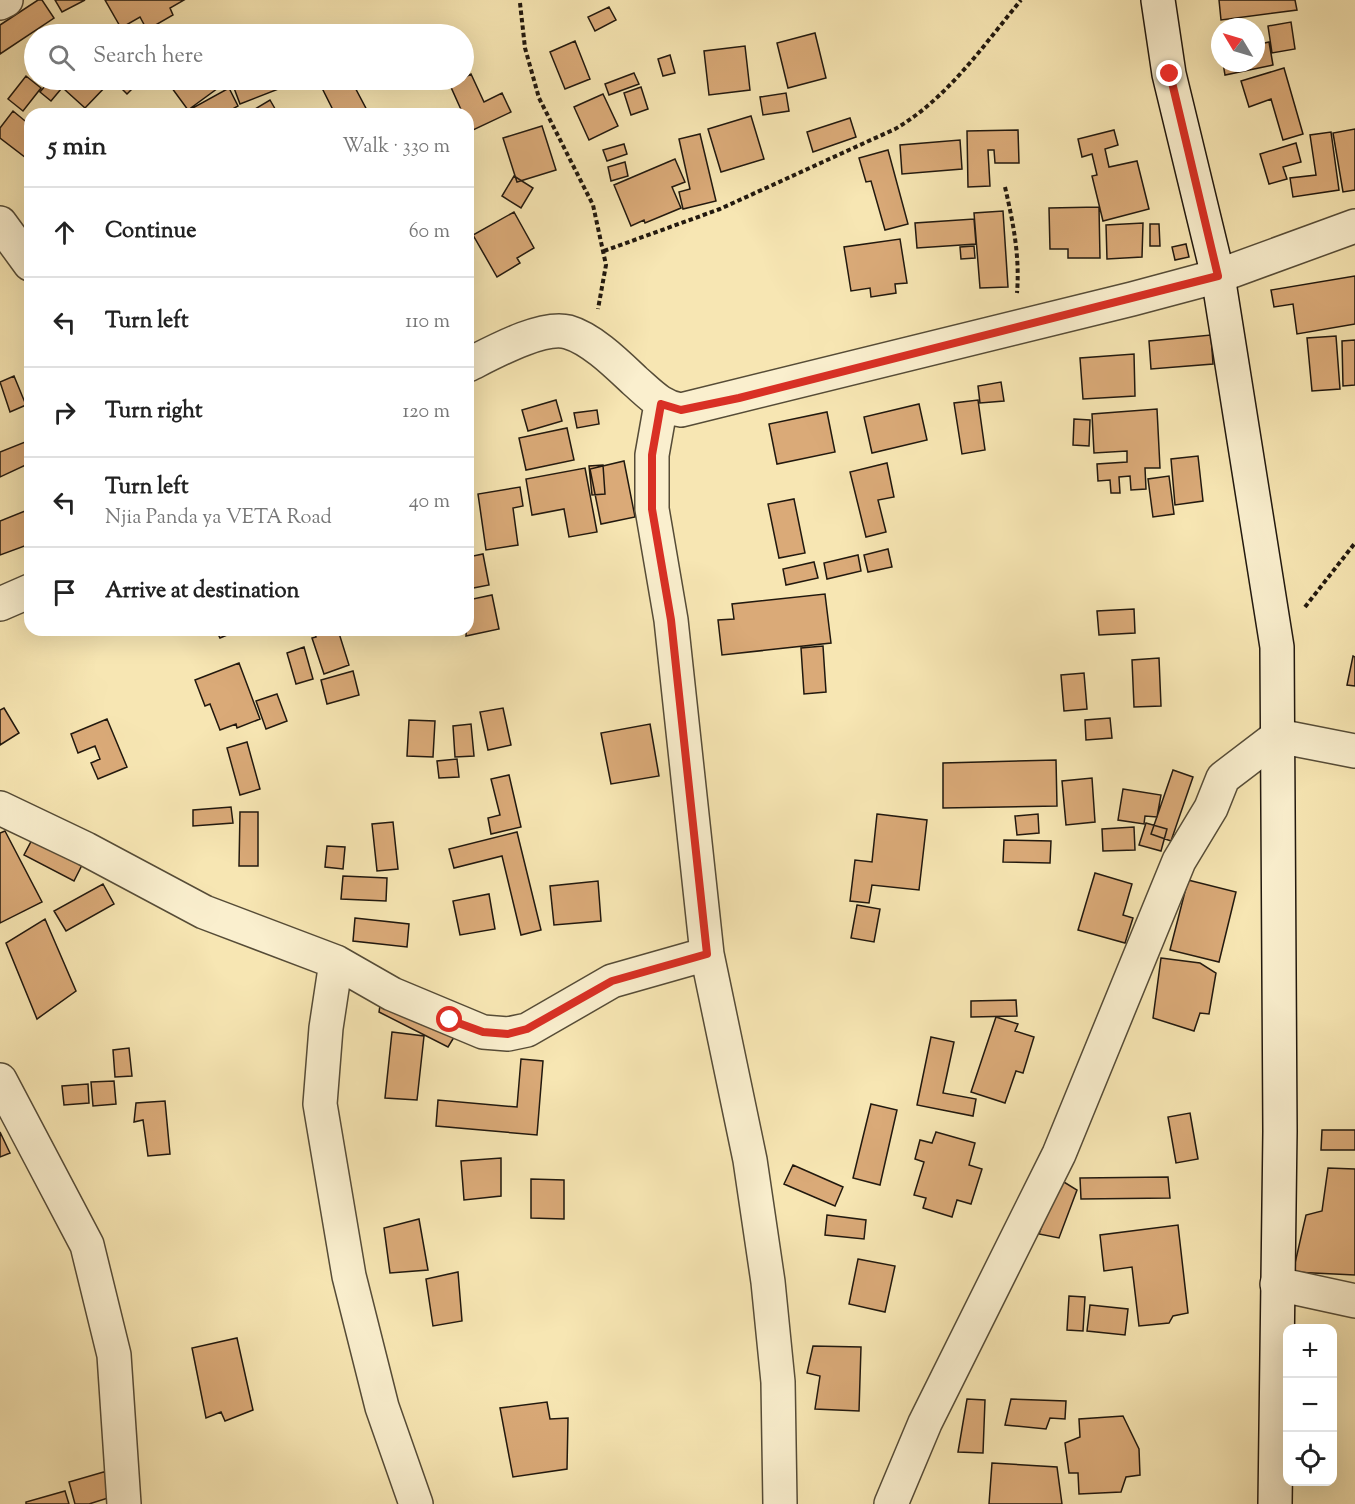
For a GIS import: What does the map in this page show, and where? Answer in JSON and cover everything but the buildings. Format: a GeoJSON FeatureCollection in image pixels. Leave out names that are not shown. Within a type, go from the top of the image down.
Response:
{"type":"FeatureCollection","features":[{"type":"Feature","properties":{"kind":"street"},"geometry":{"type":"LineString","coordinates":[[0,3],[6,0]]}},
{"type":"Feature","properties":{"kind":"street"},"geometry":{"type":"LineString","coordinates":[[1158,0],[1170,74],[1218,276],[1277,647],[1280,1131],[1275,1504]]}},
{"type":"Feature","properties":{"kind":"street"},"geometry":{"type":"LineString","coordinates":[[0,223],[24,256]]}},
{"type":"Feature","properties":{"kind":"street"},"geometry":{"type":"LineString","coordinates":[[474,362],[510,345],[555,331],[579,337],[619,366],[661,404],[681,410],[1014,329],[1218,276],[1355,226]]}},
{"type":"Feature","properties":{"kind":"street"},"geometry":{"type":"LineString","coordinates":[[661,404],[652,455],[652,509],[671,620],[707,954],[750,1160],[768,1282],[778,1382],[780,1504]]}},
{"type":"Feature","properties":{"kind":"street"},"geometry":{"type":"LineString","coordinates":[[0,604],[24,594]]}},
{"type":"Feature","properties":{"kind":"street"},"geometry":{"type":"LineString","coordinates":[[891,1504],[926,1423],[1059,1154],[1179,861],[1211,808],[1223,778],[1278,736],[1355,751]]}},
{"type":"Feature","properties":{"kind":"street"},"geometry":{"type":"LineString","coordinates":[[0,808],[86,849],[204,912],[336,962],[392,994],[483,1032],[508,1034],[527,1029],[612,981],[707,954]]}},
{"type":"Feature","properties":{"kind":"street"},"geometry":{"type":"LineString","coordinates":[[336,962],[326,1028],[320,1104],[349,1276],[382,1407],[416,1504]]}},
{"type":"Feature","properties":{"kind":"street"},"geometry":{"type":"LineString","coordinates":[[0,1080],[87,1245],[114,1355],[124,1504]]}},
{"type":"Feature","properties":{"kind":"street"},"geometry":{"type":"LineString","coordinates":[[1277,1284],[1355,1301]]}},
{"type":"Feature","properties":{"kind":"path"},"geometry":{"type":"LineString","coordinates":[[604,251],[720,209],[895,129],[921,114],[945,90],[1021,0]]}},
{"type":"Feature","properties":{"kind":"path"},"geometry":{"type":"LineString","coordinates":[[520,3],[525,48],[539,98],[593,205],[604,251],[605,281],[600,306],[579,337]]}},
{"type":"Feature","properties":{"kind":"path"},"geometry":{"type":"LineString","coordinates":[[1005,187],[1016,237],[1019,273],[1014,329]]}},
{"type":"Feature","properties":{"kind":"path"},"geometry":{"type":"LineString","coordinates":[[1277,647],[1355,543]]}},
{"type":"Feature","properties":{"kind":"route"},"geometry":{"type":"LineString","coordinates":[[450,1020],[483,1032],[508,1034],[527,1029],[612,981],[707,954],[671,620],[652,509],[652,455],[661,404],[681,410],[739,398],[845,369],[1014,329],[1218,276],[1170,74]]}}]}
